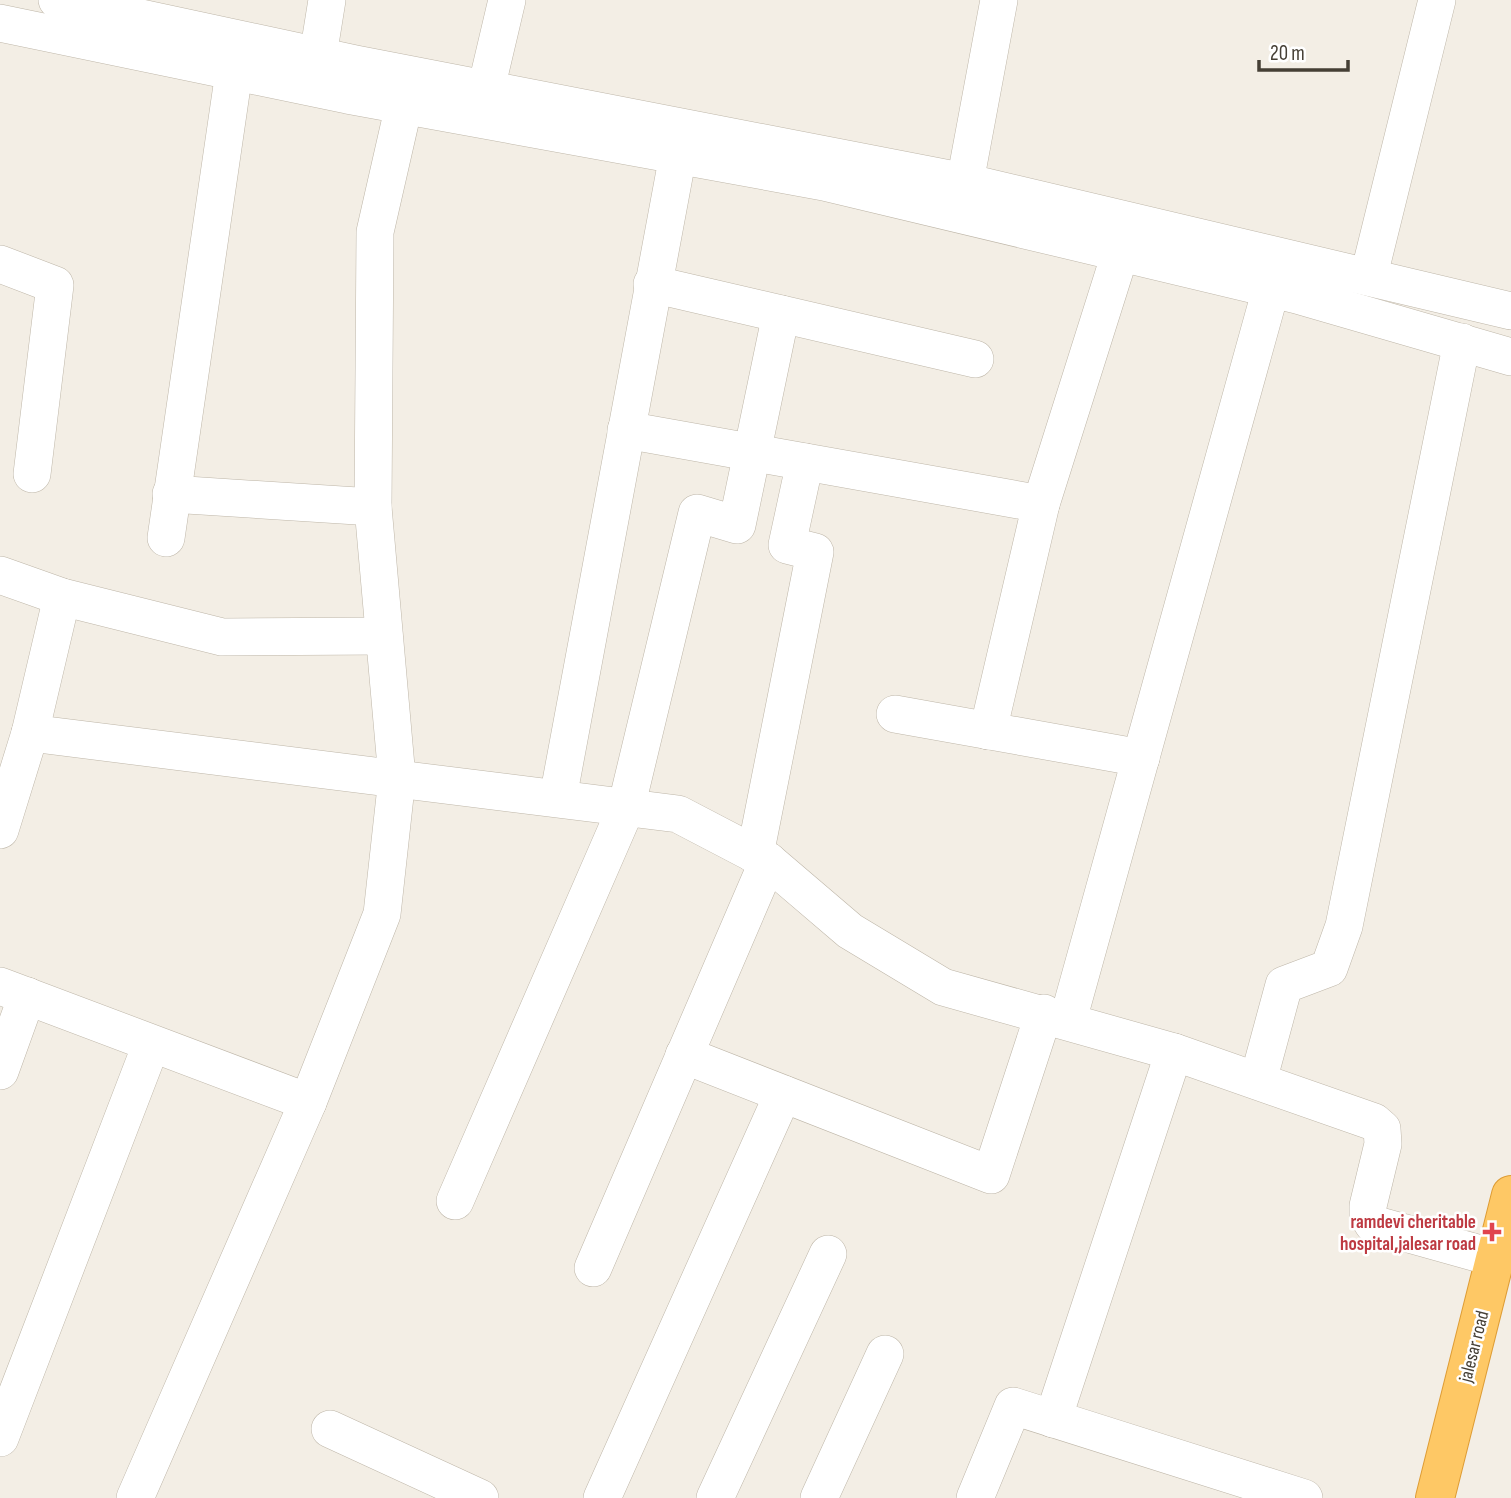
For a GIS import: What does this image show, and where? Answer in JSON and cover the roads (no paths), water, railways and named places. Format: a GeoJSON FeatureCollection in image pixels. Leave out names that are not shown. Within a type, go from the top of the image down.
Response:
{"type":"FeatureCollection","features":[{"type":"Feature","properties":{"kind":"highway","name":"jalesar road"},"geometry":{"type":"LineString","coordinates":[[1435,1498],[1511,1195]]}},
{"type":"Feature","properties":{"kind":"street"},"geometry":{"type":"LineString","coordinates":[[57,0],[318,56],[965,182],[1369,275],[1511,311]]}},
{"type":"Feature","properties":{"kind":"street"},"geometry":{"type":"LineString","coordinates":[[318,56],[327,0]]}},
{"type":"Feature","properties":{"kind":"street"},"geometry":{"type":"LineString","coordinates":[[486,89],[507,0]]}},
{"type":"Feature","properties":{"kind":"street"},"geometry":{"type":"LineString","coordinates":[[965,182],[999,0]]}},
{"type":"Feature","properties":{"kind":"street"},"geometry":{"type":"LineString","coordinates":[[1369,275],[1437,0]]}},
{"type":"Feature","properties":{"kind":"street"},"geometry":{"type":"LineString","coordinates":[[0,23],[234,72],[824,183],[1271,289],[1511,357]]}},
{"type":"Feature","properties":{"kind":"street"},"geometry":{"type":"LineString","coordinates":[[166,538],[234,72]]}},
{"type":"Feature","properties":{"kind":"street"},"geometry":{"type":"LineString","coordinates":[[135,1498],[308,1102],[382,914],[397,778],[373,507],[375,232],[404,105]]}},
{"type":"Feature","properties":{"kind":"street"},"geometry":{"type":"LineString","coordinates":[[558,798],[678,155]]}},
{"type":"Feature","properties":{"kind":"street"},"geometry":{"type":"LineString","coordinates":[[988,731],[1041,504],[1120,254]]}},
{"type":"Feature","properties":{"kind":"street"},"geometry":{"type":"LineString","coordinates":[[0,264],[55,285],[32,474]]}},
{"type":"Feature","properties":{"kind":"street"},"geometry":{"type":"LineString","coordinates":[[653,284],[975,359]]}},
{"type":"Feature","properties":{"kind":"street"},"geometry":{"type":"LineString","coordinates":[[684,1055],[991,1175],[1056,1017],[1141,758],[1271,289]]}},
{"type":"Feature","properties":{"kind":"street"},"geometry":{"type":"LineString","coordinates":[[455,1201],[626,808],[697,513],[737,525],[781,314]]}},
{"type":"Feature","properties":{"kind":"street"},"geometry":{"type":"LineString","coordinates":[[1258,1081],[1284,985],[1329,968],[1344,926],[1462,342]]}},
{"type":"Feature","properties":{"kind":"street"},"geometry":{"type":"LineString","coordinates":[[626,430],[1041,504]]}},
{"type":"Feature","properties":{"kind":"street"},"geometry":{"type":"LineString","coordinates":[[593,1268],[684,1055],[762,858],[815,552],[787,545],[805,462]]}},
{"type":"Feature","properties":{"kind":"street"},"geometry":{"type":"LineString","coordinates":[[171,494],[373,507]]}},
{"type":"Feature","properties":{"kind":"street"},"geometry":{"type":"LineString","coordinates":[[0,575],[62,597],[222,637],[384,636]]}},
{"type":"Feature","properties":{"kind":"street"},"geometry":{"type":"LineString","coordinates":[[1,826],[18,743],[62,597]]}},
{"type":"Feature","properties":{"kind":"street"},"geometry":{"type":"LineString","coordinates":[[895,714],[1141,758]]}},
{"type":"Feature","properties":{"kind":"street"},"geometry":{"type":"LineString","coordinates":[[18,743],[397,778],[678,814],[762,858],[850,930],[943,987],[1174,1052],[1374,1122],[1382,1129],[1384,1144],[1368,1206],[1368,1216],[1373,1224],[1495,1258]]}},
{"type":"Feature","properties":{"kind":"street"},"geometry":{"type":"LineString","coordinates":[[0,1071],[14,991],[150,1045],[308,1102]]}},
{"type":"Feature","properties":{"kind":"street"},"geometry":{"type":"LineString","coordinates":[[0,1438],[150,1045]]}},
{"type":"Feature","properties":{"kind":"street"},"geometry":{"type":"LineString","coordinates":[[1053,1419],[1174,1052]]}},
{"type":"Feature","properties":{"kind":"street"},"geometry":{"type":"LineString","coordinates":[[602,1498],[783,1094]]}},
{"type":"Feature","properties":{"kind":"street"},"geometry":{"type":"LineString","coordinates":[[715,1498],[828,1254]]}},
{"type":"Feature","properties":{"kind":"street"},"geometry":{"type":"LineString","coordinates":[[820,1498],[884,1354]]}},
{"type":"Feature","properties":{"kind":"street"},"geometry":{"type":"LineString","coordinates":[[975,1498],[1013,1406],[1300,1497]]}},
{"type":"Feature","properties":{"kind":"street"},"geometry":{"type":"LineString","coordinates":[[330,1429],[480,1498]]}},
{"type":"Feature","properties":{"kind":"place","name":"ramdevi cheritable hospital,jalesar road"},"geometry":{"type":"Point","coordinates":[1492,1232]}}]}
